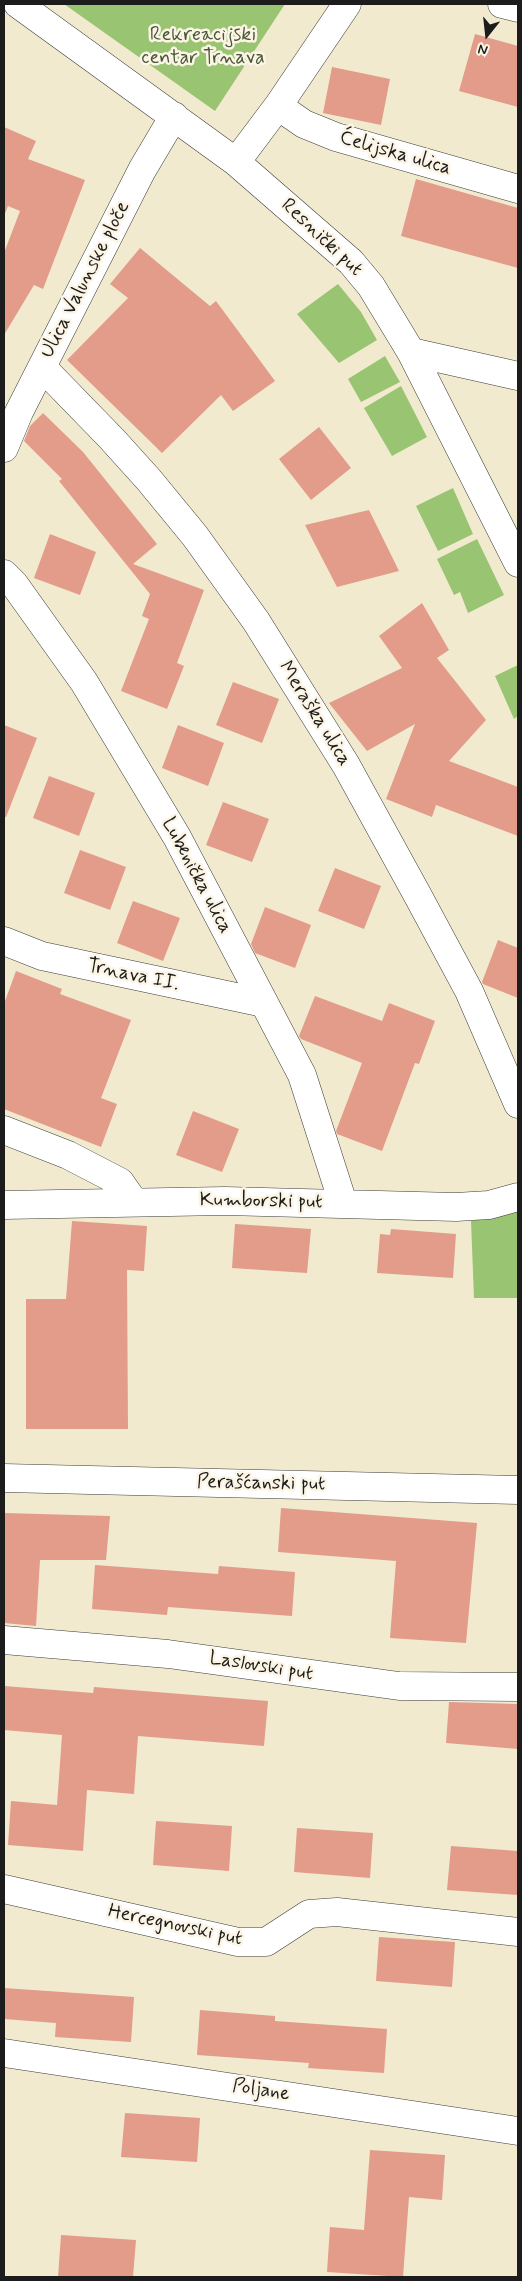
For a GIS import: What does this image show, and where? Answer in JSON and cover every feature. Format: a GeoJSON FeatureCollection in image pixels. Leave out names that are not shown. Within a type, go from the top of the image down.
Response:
{"type":"FeatureCollection","features":[{"type":"Feature","properties":{"kind":"street","name":"Resnički put"},"geometry":{"type":"LineString","coordinates":[[18,4],[236,162],[351,262],[371,286],[411,352],[518,563]]}},
{"type":"Feature","properties":{"kind":"street"},"geometry":{"type":"LineString","coordinates":[[236,162],[278,106],[348,4]]}},
{"type":"Feature","properties":{"kind":"street"},"geometry":{"type":"LineString","coordinates":[[502,4],[518,8]]}},
{"type":"Feature","properties":{"kind":"street","name":"Ćelijska ulica"},"geometry":{"type":"LineString","coordinates":[[278,106],[304,124],[336,137],[518,190]]}},
{"type":"Feature","properties":{"kind":"street","name":"Ulica Valunske ploče"},"geometry":{"type":"LineString","coordinates":[[4,448],[11,408],[42,368],[142,170],[174,116]]}},
{"type":"Feature","properties":{"kind":"street"},"geometry":{"type":"LineString","coordinates":[[411,352],[518,376]]}},
{"type":"Feature","properties":{"kind":"street","name":"Meraška ulica"},"geometry":{"type":"LineString","coordinates":[[42,368],[112,438],[149,480],[195,536],[256,621],[346,766],[418,896],[469,992],[518,1104]]}},
{"type":"Feature","properties":{"kind":"street","name":"Lubenička ulica"},"geometry":{"type":"LineString","coordinates":[[4,574],[14,584],[84,682],[177,837],[302,1075],[343,1203]]}},
{"type":"Feature","properties":{"kind":"street","name":"Trnava II."},"geometry":{"type":"LineString","coordinates":[[4,941],[42,956],[264,1003]]}},
{"type":"Feature","properties":{"kind":"street"},"geometry":{"type":"LineString","coordinates":[[4,1130],[68,1155],[120,1182],[134,1202]]}},
{"type":"Feature","properties":{"kind":"street","name":"Kumborski put"},"geometry":{"type":"LineString","coordinates":[[4,1206],[134,1202],[343,1203],[456,1207],[489,1204],[518,1197]]}},
{"type":"Feature","properties":{"kind":"street","name":"Perašćanski put"},"geometry":{"type":"LineString","coordinates":[[4,1478],[518,1490]]}},
{"type":"Feature","properties":{"kind":"street","name":"Laslovski put"},"geometry":{"type":"LineString","coordinates":[[4,1640],[168,1654],[272,1667],[337,1679],[399,1686],[518,1687]]}},
{"type":"Feature","properties":{"kind":"street","name":"Hercegnovski put"},"geometry":{"type":"LineString","coordinates":[[4,1889],[238,1942],[266,1942],[309,1914],[337,1912],[518,1932]]}},
{"type":"Feature","properties":{"kind":"street","name":"Poljane"},"geometry":{"type":"LineString","coordinates":[[4,2053],[518,2131]]}},
{"type":"Feature","properties":{"kind":"green space","name":"Rekreacijski centar Trnava"},"geometry":{"type":"Polygon","coordinates":[[[64,4],[285,4],[215,111],[64,4]]]}},
{"type":"Feature","properties":{"kind":"green space"},"geometry":{"type":"Polygon","coordinates":[[[338,284],[361,312],[377,340],[339,363],[297,314],[338,284]]]}},
{"type":"Feature","properties":{"kind":"green space"},"geometry":{"type":"Polygon","coordinates":[[[385,356],[400,382],[361,402],[348,379],[385,356]]]}},
{"type":"Feature","properties":{"kind":"green space"},"geometry":{"type":"Polygon","coordinates":[[[401,386],[427,437],[392,456],[364,408],[401,386]]]}},
{"type":"Feature","properties":{"kind":"green space"},"geometry":{"type":"Polygon","coordinates":[[[453,488],[473,534],[438,551],[416,506],[453,488]]]}},
{"type":"Feature","properties":{"kind":"green space"},"geometry":{"type":"Polygon","coordinates":[[[477,539],[504,595],[468,613],[460,592],[454,595],[437,559],[477,539]]]}},
{"type":"Feature","properties":{"kind":"green space"},"geometry":{"type":"Polygon","coordinates":[[[518,665],[518,716],[514,719],[495,676],[518,665]]]}},
{"type":"Feature","properties":{"kind":"green space"},"geometry":{"type":"Polygon","coordinates":[[[518,1211],[518,1298],[474,1298],[471,1221],[518,1211]]]}},
{"type":"Feature","properties":{"kind":"building"},"geometry":{"type":"Polygon","coordinates":[[[475,34],[518,46],[518,107],[459,91],[475,34]]]}},
{"type":"Feature","properties":{"kind":"building"},"geometry":{"type":"Polygon","coordinates":[[[332,67],[390,79],[381,125],[323,113],[332,67]]]}},
{"type":"Feature","properties":{"kind":"building"},"geometry":{"type":"Polygon","coordinates":[[[4,127],[36,141],[28,159],[85,180],[43,289],[34,285],[4,335],[4,253],[20,211],[8,206],[4,216],[4,127]]]}},
{"type":"Feature","properties":{"kind":"building"},"geometry":{"type":"Polygon","coordinates":[[[416,179],[518,208],[518,268],[401,236],[416,179]]]}},
{"type":"Feature","properties":{"kind":"building"},"geometry":{"type":"Polygon","coordinates":[[[140,248],[210,306],[216,301],[275,381],[233,411],[221,395],[162,453],[67,360],[128,298],[110,284],[140,248]]]}},
{"type":"Feature","properties":{"kind":"building"},"geometry":{"type":"Polygon","coordinates":[[[43,413],[83,452],[157,544],[133,564],[204,590],[177,663],[184,666],[167,709],[121,691],[149,619],[142,616],[150,594],[59,481],[62,479],[24,441],[30,426],[43,413]]]}},
{"type":"Feature","properties":{"kind":"building"},"geometry":{"type":"Polygon","coordinates":[[[319,427],[351,468],[311,500],[279,459],[319,427]]]}},
{"type":"Feature","properties":{"kind":"building"},"geometry":{"type":"Polygon","coordinates":[[[369,510],[399,571],[337,587],[305,525],[369,510]]]}},
{"type":"Feature","properties":{"kind":"building"},"geometry":{"type":"Polygon","coordinates":[[[50,534],[96,552],[80,595],[34,578],[50,534]]]}},
{"type":"Feature","properties":{"kind":"building"},"geometry":{"type":"Polygon","coordinates":[[[422,603],[449,650],[437,658],[486,720],[449,761],[518,787],[518,836],[436,805],[432,817],[386,799],[415,724],[367,751],[329,703],[402,668],[379,636],[422,603]]]}},
{"type":"Feature","properties":{"kind":"building"},"geometry":{"type":"Polygon","coordinates":[[[233,682],[279,699],[262,743],[216,725],[233,682]]]}},
{"type":"Feature","properties":{"kind":"building"},"geometry":{"type":"Polygon","coordinates":[[[4,725],[37,738],[6,817],[4,817],[4,725]]]}},
{"type":"Feature","properties":{"kind":"building"},"geometry":{"type":"Polygon","coordinates":[[[178,725],[224,743],[208,786],[162,768],[178,725]]]}},
{"type":"Feature","properties":{"kind":"building"},"geometry":{"type":"Polygon","coordinates":[[[49,776],[95,793],[79,836],[33,818],[49,776]]]}},
{"type":"Feature","properties":{"kind":"building"},"geometry":{"type":"Polygon","coordinates":[[[223,802],[269,819],[252,862],[206,845],[223,802]]]}},
{"type":"Feature","properties":{"kind":"building"},"geometry":{"type":"Polygon","coordinates":[[[80,850],[126,867],[110,910],[64,893],[80,850]]]}},
{"type":"Feature","properties":{"kind":"building"},"geometry":{"type":"Polygon","coordinates":[[[335,868],[381,886],[364,929],[318,911],[335,868]]]}},
{"type":"Feature","properties":{"kind":"building"},"geometry":{"type":"Polygon","coordinates":[[[133,901],[180,918],[163,961],[117,943],[133,901]]]}},
{"type":"Feature","properties":{"kind":"building"},"geometry":{"type":"Polygon","coordinates":[[[265,907],[311,925],[295,968],[255,953],[251,944],[265,907]]]}},
{"type":"Feature","properties":{"kind":"building"},"geometry":{"type":"Polygon","coordinates":[[[498,940],[518,948],[518,998],[482,982],[498,940]]]}},
{"type":"Feature","properties":{"kind":"building"},"geometry":{"type":"Polygon","coordinates":[[[16,971],[62,989],[60,994],[131,1020],[101,1098],[117,1104],[101,1147],[4,1109],[4,1004],[16,971]]]}},
{"type":"Feature","properties":{"kind":"building"},"geometry":{"type":"Polygon","coordinates":[[[315,996],[382,1021],[389,1003],[435,1021],[419,1064],[415,1063],[382,1151],[337,1134],[336,1131],[362,1063],[301,1039],[299,1036],[315,996]]]}},
{"type":"Feature","properties":{"kind":"building"},"geometry":{"type":"Polygon","coordinates":[[[193,1111],[239,1129],[222,1172],[176,1155],[193,1111]]]}},
{"type":"Feature","properties":{"kind":"building"},"geometry":{"type":"Polygon","coordinates":[[[72,1221],[147,1226],[144,1271],[127,1270],[128,1429],[26,1429],[26,1299],[66,1299],[72,1221]]]}},
{"type":"Feature","properties":{"kind":"building"},"geometry":{"type":"Polygon","coordinates":[[[235,1224],[311,1229],[307,1273],[232,1268],[235,1224]]]}},
{"type":"Feature","properties":{"kind":"building"},"geometry":{"type":"Polygon","coordinates":[[[391,1229],[456,1234],[453,1278],[377,1273],[380,1234],[390,1235],[391,1229]]]}},
{"type":"Feature","properties":{"kind":"building"},"geometry":{"type":"Polygon","coordinates":[[[281,1508],[477,1523],[466,1643],[390,1638],[396,1561],[278,1552],[281,1508]]]}},
{"type":"Feature","properties":{"kind":"building"},"geometry":{"type":"Polygon","coordinates":[[[4,1513],[110,1516],[106,1560],[40,1560],[36,1626],[4,1623],[4,1513]]]}},
{"type":"Feature","properties":{"kind":"building"},"geometry":{"type":"Polygon","coordinates":[[[95,1565],[218,1574],[219,1566],[295,1572],[292,1616],[168,1607],[167,1615],[92,1609],[95,1565]]]}},
{"type":"Feature","properties":{"kind":"building"},"geometry":{"type":"Polygon","coordinates":[[[4,1686],[93,1693],[94,1687],[268,1701],[264,1746],[138,1736],[134,1794],[87,1790],[83,1851],[8,1845],[11,1801],[57,1805],[62,1735],[4,1730],[4,1686]]]}},
{"type":"Feature","properties":{"kind":"building"},"geometry":{"type":"Polygon","coordinates":[[[449,1702],[518,1704],[518,1749],[446,1743],[449,1702]]]}},
{"type":"Feature","properties":{"kind":"building"},"geometry":{"type":"Polygon","coordinates":[[[156,1821],[232,1826],[229,1871],[153,1865],[156,1821]]]}},
{"type":"Feature","properties":{"kind":"building"},"geometry":{"type":"Polygon","coordinates":[[[297,1828],[373,1833],[370,1878],[294,1872],[297,1828]]]}},
{"type":"Feature","properties":{"kind":"building"},"geometry":{"type":"Polygon","coordinates":[[[451,1846],[518,1851],[518,1895],[447,1890],[451,1846]]]}},
{"type":"Feature","properties":{"kind":"building"},"geometry":{"type":"Polygon","coordinates":[[[379,1937],[455,1942],[452,1987],[376,1981],[379,1937]]]}},
{"type":"Feature","properties":{"kind":"building"},"geometry":{"type":"Polygon","coordinates":[[[4,1988],[134,1997],[131,2042],[55,2037],[56,2023],[4,2019],[4,1988]]]}},
{"type":"Feature","properties":{"kind":"building"},"geometry":{"type":"Polygon","coordinates":[[[200,2010],[275,2016],[275,2021],[387,2029],[384,2073],[308,2068],[309,2063],[197,2055],[200,2010]]]}},
{"type":"Feature","properties":{"kind":"building"},"geometry":{"type":"Polygon","coordinates":[[[125,2113],[200,2118],[197,2162],[121,2157],[125,2113]]]}},
{"type":"Feature","properties":{"kind":"building"},"geometry":{"type":"Polygon","coordinates":[[[370,2150],[445,2155],[442,2200],[409,2197],[403,2277],[327,2272],[330,2227],[364,2230],[370,2150]]]}},
{"type":"Feature","properties":{"kind":"building"},"geometry":{"type":"Polygon","coordinates":[[[61,2235],[136,2240],[133,2277],[58,2277],[61,2235]]]}}]}
